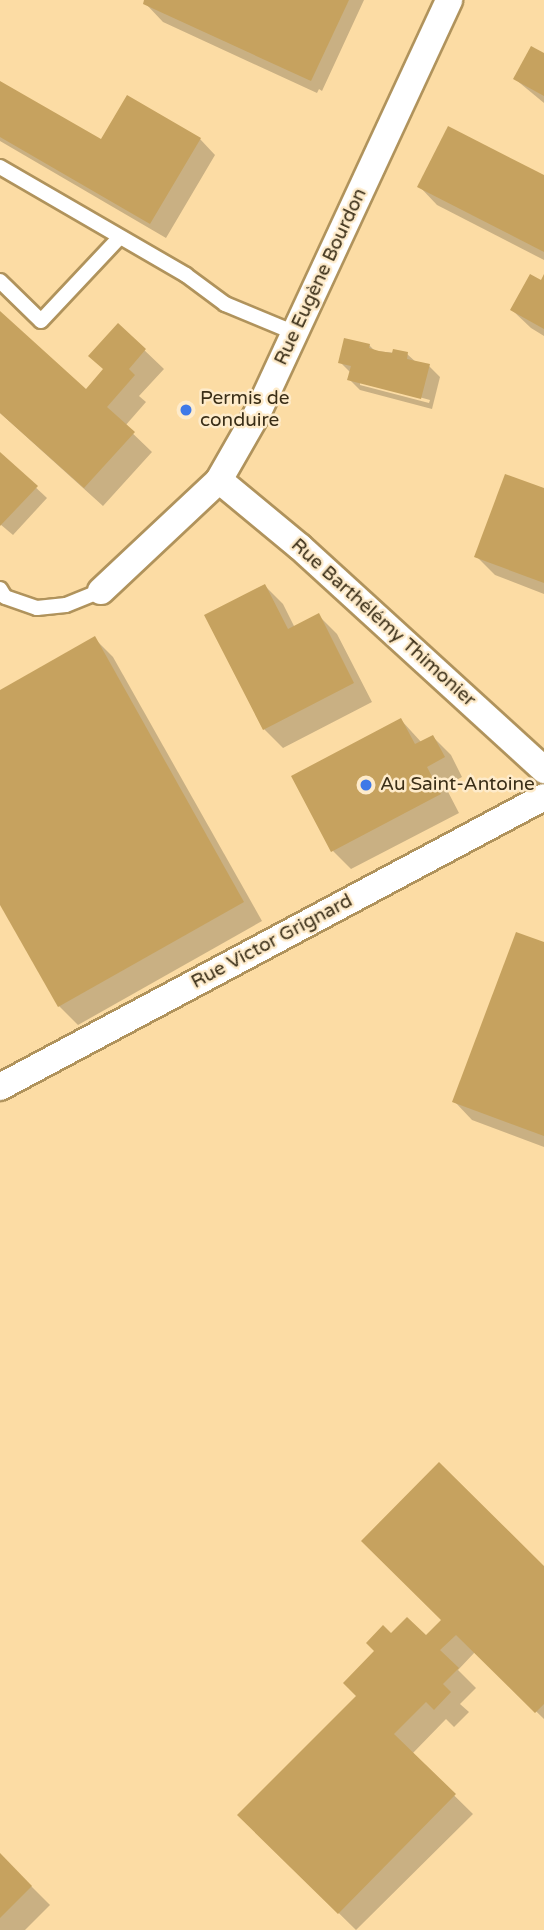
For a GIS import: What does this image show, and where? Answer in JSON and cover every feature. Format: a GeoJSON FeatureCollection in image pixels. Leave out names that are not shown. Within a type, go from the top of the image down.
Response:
{"type":"FeatureCollection","features":[{"type":"Feature","properties":{"kind":"street","name":"Rue Eugène Bourdon"},"geometry":{"type":"LineString","coordinates":[[102,591],[219,480],[258,412],[449,0]]}},
{"type":"Feature","properties":{"kind":"street","name":"Rue Barthélémy Thimonier"},"geometry":{"type":"LineString","coordinates":[[219,480],[300,547],[544,770]]}},
{"type":"Feature","properties":{"kind":"street","name":"Rue Victor Grignard"},"geometry":{"type":"LineString","coordinates":[[0,1087],[544,797]]}},
{"type":"Feature","properties":{"kind":"lane"},"geometry":{"type":"LineString","coordinates":[[0,167],[186,275],[225,304],[295,333]]}},
{"type":"Feature","properties":{"kind":"lane"},"geometry":{"type":"LineString","coordinates":[[0,281],[41,321],[120,237]]}},
{"type":"Feature","properties":{"kind":"lane"},"geometry":{"type":"LineString","coordinates":[[2,595],[37,608],[66,605],[102,591]]}},
{"type":"Feature","properties":{"kind":"building"},"geometry":{"type":"Polygon","coordinates":[[[144,0],[349,0],[311,81],[143,4],[144,0]]]}},
{"type":"Feature","properties":{"kind":"building"},"geometry":{"type":"Polygon","coordinates":[[[531,46],[544,53],[544,96],[513,79],[531,46]]]}},
{"type":"Feature","properties":{"kind":"building"},"geometry":{"type":"Polygon","coordinates":[[[0,81],[101,139],[127,95],[201,138],[150,224],[0,137],[0,81]]]}},
{"type":"Feature","properties":{"kind":"building"},"geometry":{"type":"Polygon","coordinates":[[[448,126],[544,175],[544,252],[417,187],[448,126]]]}},
{"type":"Feature","properties":{"kind":"building"},"geometry":{"type":"Polygon","coordinates":[[[530,274],[541,280],[544,274],[544,329],[510,310],[530,274]]]}},
{"type":"Feature","properties":{"kind":"building"},"geometry":{"type":"Polygon","coordinates":[[[0,311],[86,389],[103,369],[88,356],[118,323],[146,349],[129,369],[135,375],[107,407],[135,432],[84,488],[0,413],[0,311]]]}},
{"type":"Feature","properties":{"kind":"building"},"geometry":{"type":"Polygon","coordinates":[[[344,338],[370,344],[369,348],[379,351],[392,353],[393,349],[408,352],[407,359],[430,364],[421,399],[347,380],[351,366],[338,363],[344,338]]]}},
{"type":"Feature","properties":{"kind":"building"},"geometry":{"type":"Polygon","coordinates":[[[0,452],[38,486],[0,526],[0,452]]]}},
{"type":"Feature","properties":{"kind":"building"},"geometry":{"type":"Polygon","coordinates":[[[505,474],[544,488],[544,583],[474,557],[505,474]]]}},
{"type":"Feature","properties":{"kind":"building"},"geometry":{"type":"Polygon","coordinates":[[[265,584],[288,629],[319,613],[354,683],[263,730],[204,615],[265,584]]]}},
{"type":"Feature","properties":{"kind":"building"},"geometry":{"type":"Polygon","coordinates":[[[95,636],[244,902],[58,1007],[0,905],[0,690],[95,636]]]}},
{"type":"Feature","properties":{"kind":"building","name":"Au Saint-Antoine"},"geometry":{"type":"Polygon","coordinates":[[[401,718],[415,744],[433,735],[445,757],[427,767],[441,794],[331,852],[291,776],[401,718]]]}},
{"type":"Feature","properties":{"kind":"building"},"geometry":{"type":"Polygon","coordinates":[[[516,932],[544,942],[544,1136],[452,1102],[516,932]]]}},
{"type":"Feature","properties":{"kind":"building"},"geometry":{"type":"Polygon","coordinates":[[[439,1462],[544,1566],[544,1704],[535,1713],[456,1635],[440,1650],[459,1668],[443,1684],[451,1692],[434,1710],[426,1702],[394,1734],[456,1794],[338,1914],[237,1815],[356,1696],[343,1683],[374,1651],[366,1643],[383,1625],[391,1633],[407,1617],[426,1635],[441,1620],[361,1541],[439,1462]]]}},
{"type":"Feature","properties":{"kind":"building"},"geometry":{"type":"Polygon","coordinates":[[[0,1853],[32,1886],[0,1918],[0,1853]]]}},
{"type":"Feature","properties":{"kind":"place","name":"Permis de conduire"},"geometry":{"type":"Point","coordinates":[186,410]}},
{"type":"Feature","properties":{"kind":"place","name":"Au Saint-Antoine"},"geometry":{"type":"Point","coordinates":[366,785]}}]}
